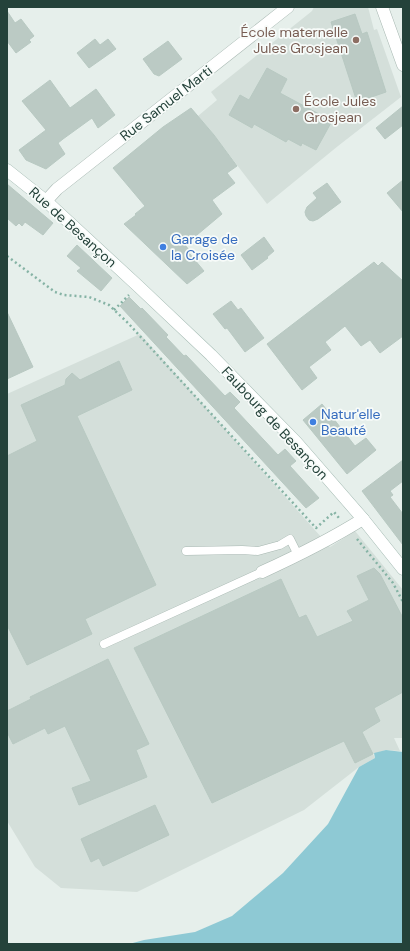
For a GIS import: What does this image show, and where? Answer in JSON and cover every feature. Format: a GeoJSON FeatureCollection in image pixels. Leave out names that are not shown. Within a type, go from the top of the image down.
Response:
{"type":"FeatureCollection","features":[{"type":"Feature","properties":{"kind":"main road","name":"Rue Samuel Marti"},"geometry":{"type":"LineString","coordinates":[[46,201],[57,189],[288,7]]}},
{"type":"Feature","properties":{"kind":"main road"},"geometry":{"type":"LineString","coordinates":[[382,7],[403,65]]}},
{"type":"Feature","properties":{"kind":"main road","name":"Rue de Besançon"},"geometry":{"type":"LineString","coordinates":[[7,170],[46,201],[138,286]]}},
{"type":"Feature","properties":{"kind":"main road","name":"Faubourg de Besançon"},"geometry":{"type":"LineString","coordinates":[[138,286],[211,355],[296,442],[363,519],[403,569]]}},
{"type":"Feature","properties":{"kind":"main road"},"geometry":{"type":"LineString","coordinates":[[262,572],[298,555],[363,519]]}},
{"type":"Feature","properties":{"kind":"lane"},"geometry":{"type":"LineString","coordinates":[[186,551],[258,551],[280,545],[290,539],[298,555]]}},
{"type":"Feature","properties":{"kind":"lane"},"geometry":{"type":"LineString","coordinates":[[104,644],[262,572]]}},
{"type":"Feature","properties":{"kind":"path"},"geometry":{"type":"LineString","coordinates":[[7,256],[55,292],[64,295],[89,297],[109,305],[128,323],[316,528],[334,512],[392,583],[403,602]]}},
{"type":"Feature","properties":{"kind":"path"},"geometry":{"type":"LineString","coordinates":[[114,310],[138,286]]}},
{"type":"Feature","properties":{"kind":"shaded area","name":"École Jules Grosjean"},"geometry":{"type":"Polygon","coordinates":[[[314,7],[368,7],[374,30],[377,29],[401,97],[267,204],[198,116],[217,100],[211,92],[312,11],[314,7]]]}},
{"type":"Feature","properties":{"kind":"shaded area"},"geometry":{"type":"Polygon","coordinates":[[[140,334],[330,547],[355,531],[403,590],[403,738],[394,738],[400,751],[386,750],[373,754],[375,758],[359,767],[304,810],[137,892],[61,888],[35,867],[7,821],[7,394],[140,334]]]}},
{"type":"Feature","properties":{"kind":"water"},"geometry":{"type":"Polygon","coordinates":[[[386,750],[403,752],[403,944],[129,944],[144,940],[195,932],[232,916],[283,873],[328,824],[359,767],[375,758],[374,753],[386,750]]]}},
{"type":"Feature","properties":{"kind":"building"},"geometry":{"type":"Polygon","coordinates":[[[7,11],[15,23],[21,19],[34,36],[29,40],[31,42],[16,53],[7,41],[7,11]]]}},
{"type":"Feature","properties":{"kind":"building"},"geometry":{"type":"Polygon","coordinates":[[[355,14],[362,34],[367,32],[386,92],[357,102],[331,22],[355,14]]]}},
{"type":"Feature","properties":{"kind":"building"},"geometry":{"type":"Polygon","coordinates":[[[95,39],[100,45],[108,39],[116,49],[89,68],[77,53],[95,39]]]}},
{"type":"Feature","properties":{"kind":"building"},"geometry":{"type":"Polygon","coordinates":[[[168,41],[182,59],[159,76],[154,74],[143,59],[168,41]]]}},
{"type":"Feature","properties":{"kind":"building"},"geometry":{"type":"Polygon","coordinates":[[[267,68],[287,79],[280,93],[332,121],[316,150],[302,143],[301,146],[288,139],[286,142],[254,124],[252,128],[229,115],[240,95],[249,100],[267,68]]]}},
{"type":"Feature","properties":{"kind":"building"},"geometry":{"type":"Polygon","coordinates":[[[50,80],[70,108],[96,89],[115,115],[98,128],[92,118],[63,139],[58,143],[65,154],[46,169],[26,160],[19,150],[46,130],[22,101],[50,80]]]}},
{"type":"Feature","properties":{"kind":"building"},"geometry":{"type":"Polygon","coordinates":[[[403,106],[403,125],[385,139],[376,128],[403,106]]]}},
{"type":"Feature","properties":{"kind":"building"},"geometry":{"type":"Polygon","coordinates":[[[191,108],[214,135],[237,166],[227,173],[235,183],[212,200],[222,214],[185,245],[190,251],[189,253],[204,271],[187,284],[124,224],[145,206],[113,168],[163,127],[191,108]]]}},
{"type":"Feature","properties":{"kind":"building"},"geometry":{"type":"Polygon","coordinates":[[[403,180],[403,212],[387,193],[403,180]]]}},
{"type":"Feature","properties":{"kind":"building"},"geometry":{"type":"Polygon","coordinates":[[[327,183],[341,202],[318,219],[313,221],[309,220],[305,212],[307,207],[317,198],[313,193],[327,183]]]}},
{"type":"Feature","properties":{"kind":"building"},"geometry":{"type":"Polygon","coordinates":[[[7,184],[53,223],[43,235],[25,222],[22,226],[19,223],[16,226],[7,218],[7,184]]]}},
{"type":"Feature","properties":{"kind":"building"},"geometry":{"type":"Polygon","coordinates":[[[264,237],[274,251],[267,257],[268,258],[252,270],[241,255],[264,237]]]}},
{"type":"Feature","properties":{"kind":"building"},"geometry":{"type":"Polygon","coordinates":[[[77,245],[112,278],[101,291],[77,271],[81,268],[67,256],[77,245]]]}},
{"type":"Feature","properties":{"kind":"building"},"geometry":{"type":"Polygon","coordinates":[[[374,262],[378,266],[382,262],[403,281],[403,336],[380,353],[370,340],[361,346],[345,326],[325,342],[331,350],[309,367],[317,378],[302,390],[267,344],[374,262]]]}},
{"type":"Feature","properties":{"kind":"building"},"geometry":{"type":"Polygon","coordinates":[[[129,297],[141,309],[142,308],[168,335],[166,337],[184,356],[186,355],[225,396],[230,392],[240,402],[234,408],[278,455],[285,449],[296,461],[290,466],[319,498],[306,508],[120,306],[129,297]]]}},
{"type":"Feature","properties":{"kind":"building"},"geometry":{"type":"Polygon","coordinates":[[[231,301],[238,310],[241,308],[264,338],[245,352],[227,328],[225,329],[213,314],[231,301]]]}},
{"type":"Feature","properties":{"kind":"building"},"geometry":{"type":"Polygon","coordinates":[[[7,312],[33,367],[7,379],[7,312]]]}},
{"type":"Feature","properties":{"kind":"building"},"geometry":{"type":"Polygon","coordinates":[[[119,361],[132,390],[77,416],[156,585],[85,619],[92,634],[27,665],[7,625],[7,456],[37,441],[21,405],[65,385],[66,379],[72,373],[80,380],[119,361]]]}},
{"type":"Feature","properties":{"kind":"building"},"geometry":{"type":"Polygon","coordinates":[[[322,404],[355,446],[366,438],[376,450],[347,474],[303,420],[322,404]]]}},
{"type":"Feature","properties":{"kind":"building"},"geometry":{"type":"Polygon","coordinates":[[[403,460],[403,481],[390,491],[393,495],[390,497],[403,514],[403,545],[362,491],[403,460]]]}},
{"type":"Feature","properties":{"kind":"building"},"geometry":{"type":"Polygon","coordinates":[[[374,568],[380,574],[403,618],[403,692],[374,708],[380,721],[362,732],[373,754],[355,763],[344,741],[212,803],[134,648],[281,579],[299,618],[306,615],[317,637],[353,621],[347,611],[369,600],[357,576],[374,568]]]}},
{"type":"Feature","properties":{"kind":"building"},"geometry":{"type":"Polygon","coordinates":[[[108,659],[149,744],[136,750],[147,777],[79,805],[72,788],[91,781],[65,726],[48,734],[45,728],[13,744],[7,732],[7,711],[31,699],[30,697],[108,659]]]}},
{"type":"Feature","properties":{"kind":"building"},"geometry":{"type":"Polygon","coordinates":[[[155,805],[169,835],[103,866],[99,858],[91,862],[81,839],[155,805]]]}},
{"type":"Feature","properties":{"kind":"place","name":"École maternelle Jules Grosjean"},"geometry":{"type":"Point","coordinates":[356,40]}},
{"type":"Feature","properties":{"kind":"place","name":"École Jules Grosjean"},"geometry":{"type":"Point","coordinates":[296,109]}},
{"type":"Feature","properties":{"kind":"place","name":"Garage de la Croisée"},"geometry":{"type":"Point","coordinates":[163,247]}},
{"type":"Feature","properties":{"kind":"place","name":"Natur'elle Beauté"},"geometry":{"type":"Point","coordinates":[313,422]}}]}
